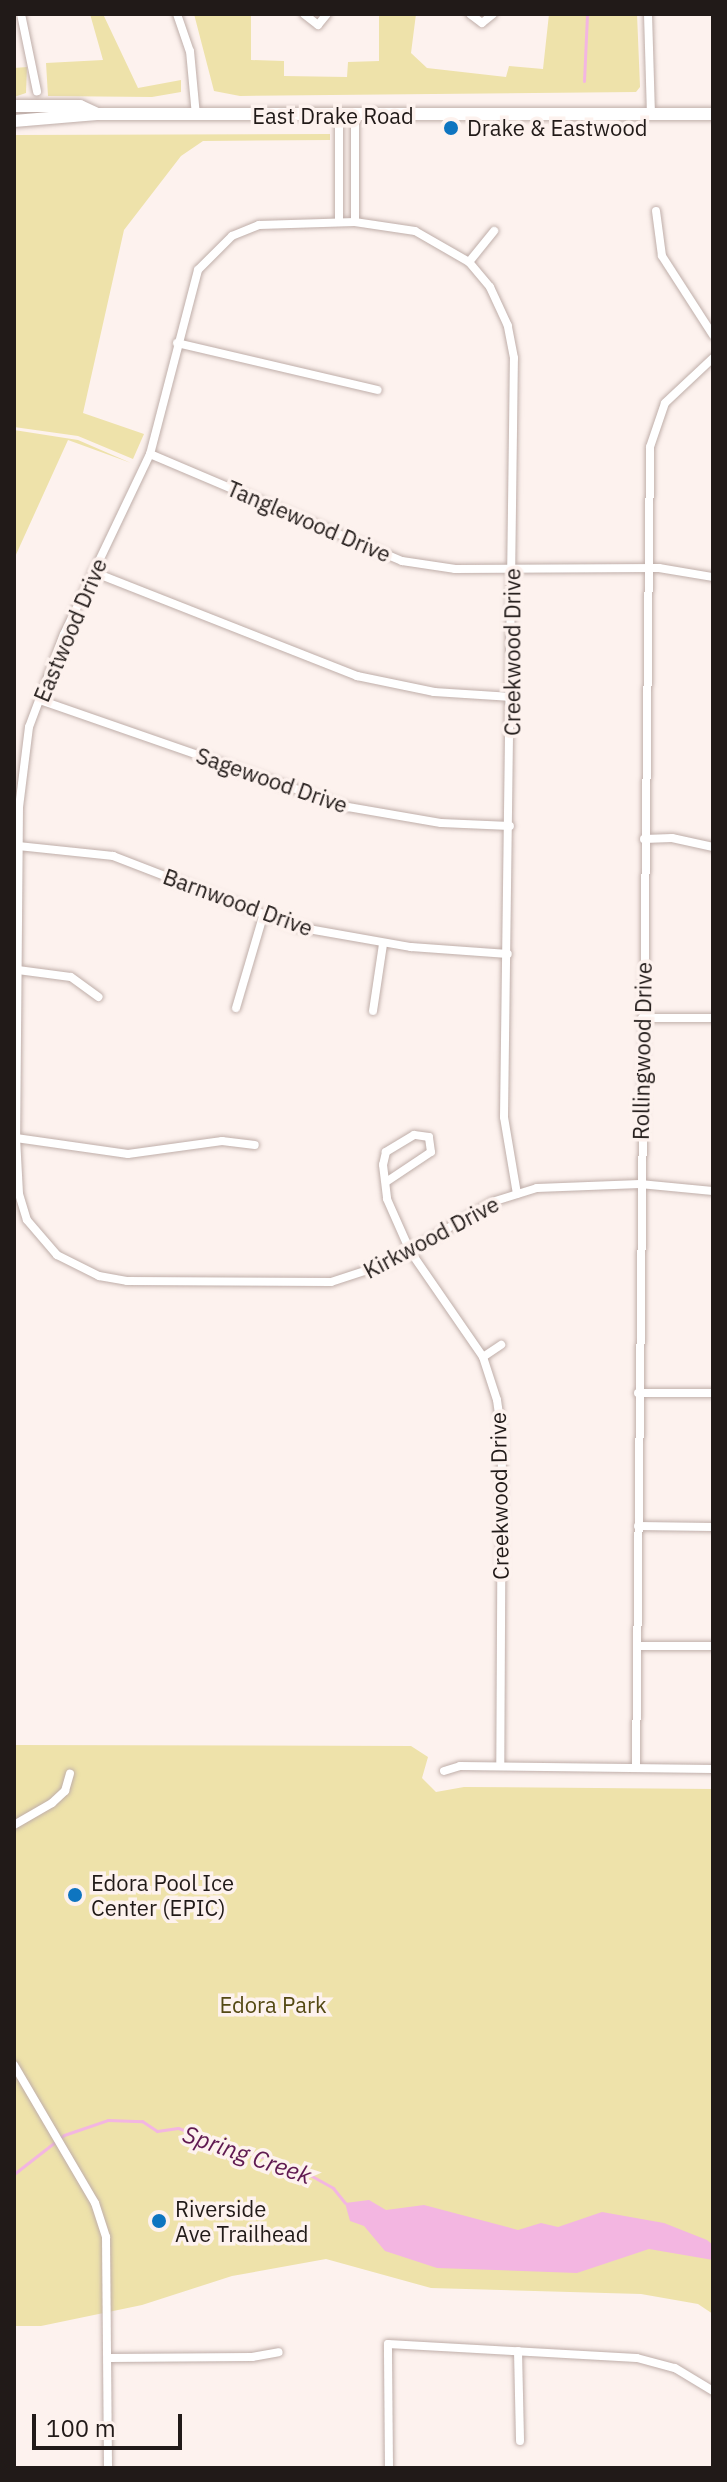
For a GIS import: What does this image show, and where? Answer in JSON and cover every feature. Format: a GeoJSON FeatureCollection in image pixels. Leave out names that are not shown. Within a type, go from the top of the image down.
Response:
{"type":"FeatureCollection","features":[{"type":"Feature","properties":{"kind":"main road"},"geometry":{"type":"LineString","coordinates":[[14,113],[36,106],[37,91]]}},
{"type":"Feature","properties":{"kind":"main road","name":"East Drake Road"},"geometry":{"type":"LineString","coordinates":[[14,106],[80,106],[97,114]]}},
{"type":"Feature","properties":{"kind":"main road","name":"East Drake Road"},"geometry":{"type":"LineString","coordinates":[[14,121],[80,120],[97,114],[196,117],[713,114]]}},
{"type":"Feature","properties":{"kind":"street"},"geometry":{"type":"LineString","coordinates":[[21,14],[37,91]]}},
{"type":"Feature","properties":{"kind":"street"},"geometry":{"type":"LineString","coordinates":[[177,14],[190,51],[196,117]]}},
{"type":"Feature","properties":{"kind":"street"},"geometry":{"type":"LineString","coordinates":[[304,14],[318,25],[327,14]]}},
{"type":"Feature","properties":{"kind":"street"},"geometry":{"type":"LineString","coordinates":[[470,14],[482,23],[493,14]]}},
{"type":"Feature","properties":{"kind":"street"},"geometry":{"type":"LineString","coordinates":[[648,14],[651,114]]}},
{"type":"Feature","properties":{"kind":"street"},"geometry":{"type":"LineString","coordinates":[[339,116],[339,222]]}},
{"type":"Feature","properties":{"kind":"street"},"geometry":{"type":"LineString","coordinates":[[355,116],[355,222]]}},
{"type":"Feature","properties":{"kind":"street"},"geometry":{"type":"LineString","coordinates":[[656,211],[662,256],[713,335]]}},
{"type":"Feature","properties":{"kind":"street","name":"Creekwood Drive"},"geometry":{"type":"LineString","coordinates":[[339,222],[415,231],[469,262],[501,307],[513,345],[512,697],[504,1133],[517,1194]]}},
{"type":"Feature","properties":{"kind":"street","name":"Eastwood Drive"},"geometry":{"type":"LineString","coordinates":[[57,1255],[27,1220],[19,1194],[16,1138],[18,846],[22,768],[29,727],[93,572],[150,454],[198,270],[232,236],[259,225],[339,222]]}},
{"type":"Feature","properties":{"kind":"street"},"geometry":{"type":"LineString","coordinates":[[469,262],[494,231]]}},
{"type":"Feature","properties":{"kind":"street"},"geometry":{"type":"LineString","coordinates":[[177,343],[378,390]]}},
{"type":"Feature","properties":{"kind":"street","name":"Rollingwood Drive"},"geometry":{"type":"LineString","coordinates":[[636,1768],[644,839],[653,432],[675,390],[713,358]]}},
{"type":"Feature","properties":{"kind":"street","name":"Tanglewood Drive"},"geometry":{"type":"LineString","coordinates":[[150,454],[402,561],[455,569],[648,568],[713,577]]}},
{"type":"Feature","properties":{"kind":"street"},"geometry":{"type":"LineString","coordinates":[[93,572],[341,671],[434,692],[512,697]]}},
{"type":"Feature","properties":{"kind":"street","name":"Sagewood Drive"},"geometry":{"type":"LineString","coordinates":[[40,700],[348,807],[441,823],[510,826]]}},
{"type":"Feature","properties":{"kind":"street"},"geometry":{"type":"LineString","coordinates":[[644,839],[713,847]]}},
{"type":"Feature","properties":{"kind":"street","name":"Barnwood Drive"},"geometry":{"type":"LineString","coordinates":[[18,846],[113,856],[263,916],[383,944],[508,954]]}},
{"type":"Feature","properties":{"kind":"street"},"geometry":{"type":"LineString","coordinates":[[236,1008],[263,916]]}},
{"type":"Feature","properties":{"kind":"street"},"geometry":{"type":"LineString","coordinates":[[373,1011],[383,944]]}},
{"type":"Feature","properties":{"kind":"street"},"geometry":{"type":"LineString","coordinates":[[18,970],[71,977],[99,997]]}},
{"type":"Feature","properties":{"kind":"street"},"geometry":{"type":"LineString","coordinates":[[642,1018],[713,1018]]}},
{"type":"Feature","properties":{"kind":"street"},"geometry":{"type":"LineString","coordinates":[[414,1135],[429,1137],[431,1152],[386,1182],[386,1152],[414,1135]]}},
{"type":"Feature","properties":{"kind":"street"},"geometry":{"type":"LineString","coordinates":[[16,1138],[128,1154],[230,1141],[255,1145]]}},
{"type":"Feature","properties":{"kind":"street","name":"Creekwood Drive"},"geometry":{"type":"LineString","coordinates":[[386,1182],[390,1208],[410,1251],[483,1357],[502,1437],[500,1766]]}},
{"type":"Feature","properties":{"kind":"street","name":"Kirkwood Drive"},"geometry":{"type":"LineString","coordinates":[[57,1255],[80,1269],[127,1281],[309,1283],[362,1275],[410,1251],[466,1215],[517,1194],[572,1184],[640,1184],[713,1191]]}},
{"type":"Feature","properties":{"kind":"street"},"geometry":{"type":"LineString","coordinates":[[483,1357],[501,1345]]}},
{"type":"Feature","properties":{"kind":"street"},"geometry":{"type":"LineString","coordinates":[[638,1393],[713,1393]]}},
{"type":"Feature","properties":{"kind":"street"},"geometry":{"type":"LineString","coordinates":[[638,1526],[713,1527]]}},
{"type":"Feature","properties":{"kind":"street"},"geometry":{"type":"LineString","coordinates":[[637,1646],[713,1646]]}},
{"type":"Feature","properties":{"kind":"street"},"geometry":{"type":"LineString","coordinates":[[444,1771],[500,1766],[713,1769]]}},
{"type":"Feature","properties":{"kind":"street"},"geometry":{"type":"LineString","coordinates":[[14,1825],[52,1803],[65,1791],[70,1774]]}},
{"type":"Feature","properties":{"kind":"street"},"geometry":{"type":"LineString","coordinates":[[14,2065],[71,2163],[106,2237],[108,2468]]}},
{"type":"Feature","properties":{"kind":"street"},"geometry":{"type":"LineString","coordinates":[[389,2468],[388,2344],[655,2361],[713,2391]]}},
{"type":"Feature","properties":{"kind":"street"},"geometry":{"type":"LineString","coordinates":[[518,2351],[520,2441]]}},
{"type":"Feature","properties":{"kind":"street"},"geometry":{"type":"LineString","coordinates":[[109,2358],[252,2357],[279,2352]]}},
{"type":"Feature","properties":{"kind":"green space"},"geometry":{"type":"Polygon","coordinates":[[[90,14],[103,14],[138,88],[181,80],[181,92],[152,97],[48,96],[46,63],[103,60],[90,14]]]}},
{"type":"Feature","properties":{"kind":"green space"},"geometry":{"type":"Polygon","coordinates":[[[194,14],[251,14],[251,60],[284,61],[284,76],[347,77],[348,62],[379,61],[379,14],[416,14],[411,53],[427,68],[506,77],[509,66],[543,69],[549,14],[637,14],[640,87],[636,92],[240,96],[214,91],[194,14]]]}},
{"type":"Feature","properties":{"kind":"green space"},"geometry":{"type":"Polygon","coordinates":[[[27,67],[26,93],[14,97],[14,68],[27,67]]]}},
{"type":"Feature","properties":{"kind":"green space"},"geometry":{"type":"Polygon","coordinates":[[[330,134],[330,140],[203,141],[181,156],[124,230],[83,413],[144,434],[133,459],[78,436],[14,427],[14,135],[330,134]]]}},
{"type":"Feature","properties":{"kind":"green space"},"geometry":{"type":"Polygon","coordinates":[[[14,430],[78,440],[131,463],[68,440],[14,559],[14,430]]]}},
{"type":"Feature","properties":{"kind":"green space","name":"Edora Park"},"geometry":{"type":"Polygon","coordinates":[[[14,1745],[411,1746],[428,1757],[422,1778],[436,1792],[464,1787],[713,1789],[713,2314],[698,2304],[641,2294],[431,2288],[326,2259],[232,2276],[142,2305],[41,2326],[14,2326],[14,1745]]]}},
{"type":"Feature","properties":{"kind":"shaded area"},"geometry":{"type":"Polygon","coordinates":[[[369,2200],[386,2210],[424,2205],[518,2230],[541,2223],[558,2227],[602,2212],[664,2223],[707,2240],[713,2245],[713,2260],[649,2249],[577,2273],[437,2268],[385,2251],[364,2226],[350,2221],[345,2203],[369,2200]]]}},
{"type":"Feature","properties":{"kind":"waterway"},"geometry":{"type":"LineString","coordinates":[[584,81],[587,14]]}},
{"type":"Feature","properties":{"kind":"waterway","name":"Spring Creek"},"geometry":{"type":"LineString","coordinates":[[14,2174],[64,2135],[108,2120],[142,2121],[157,2131],[178,2128],[301,2170],[333,2188],[345,2203]]}},
{"type":"Feature","properties":{"kind":"place","name":"Drake & Eastwood"},"geometry":{"type":"Point","coordinates":[451,128]}},
{"type":"Feature","properties":{"kind":"place","name":"Edora Pool Ice Center (EPIC)"},"geometry":{"type":"Point","coordinates":[75,1895]}},
{"type":"Feature","properties":{"kind":"place","name":"Riverside Ave Trailhead"},"geometry":{"type":"Point","coordinates":[159,2221]}}]}
